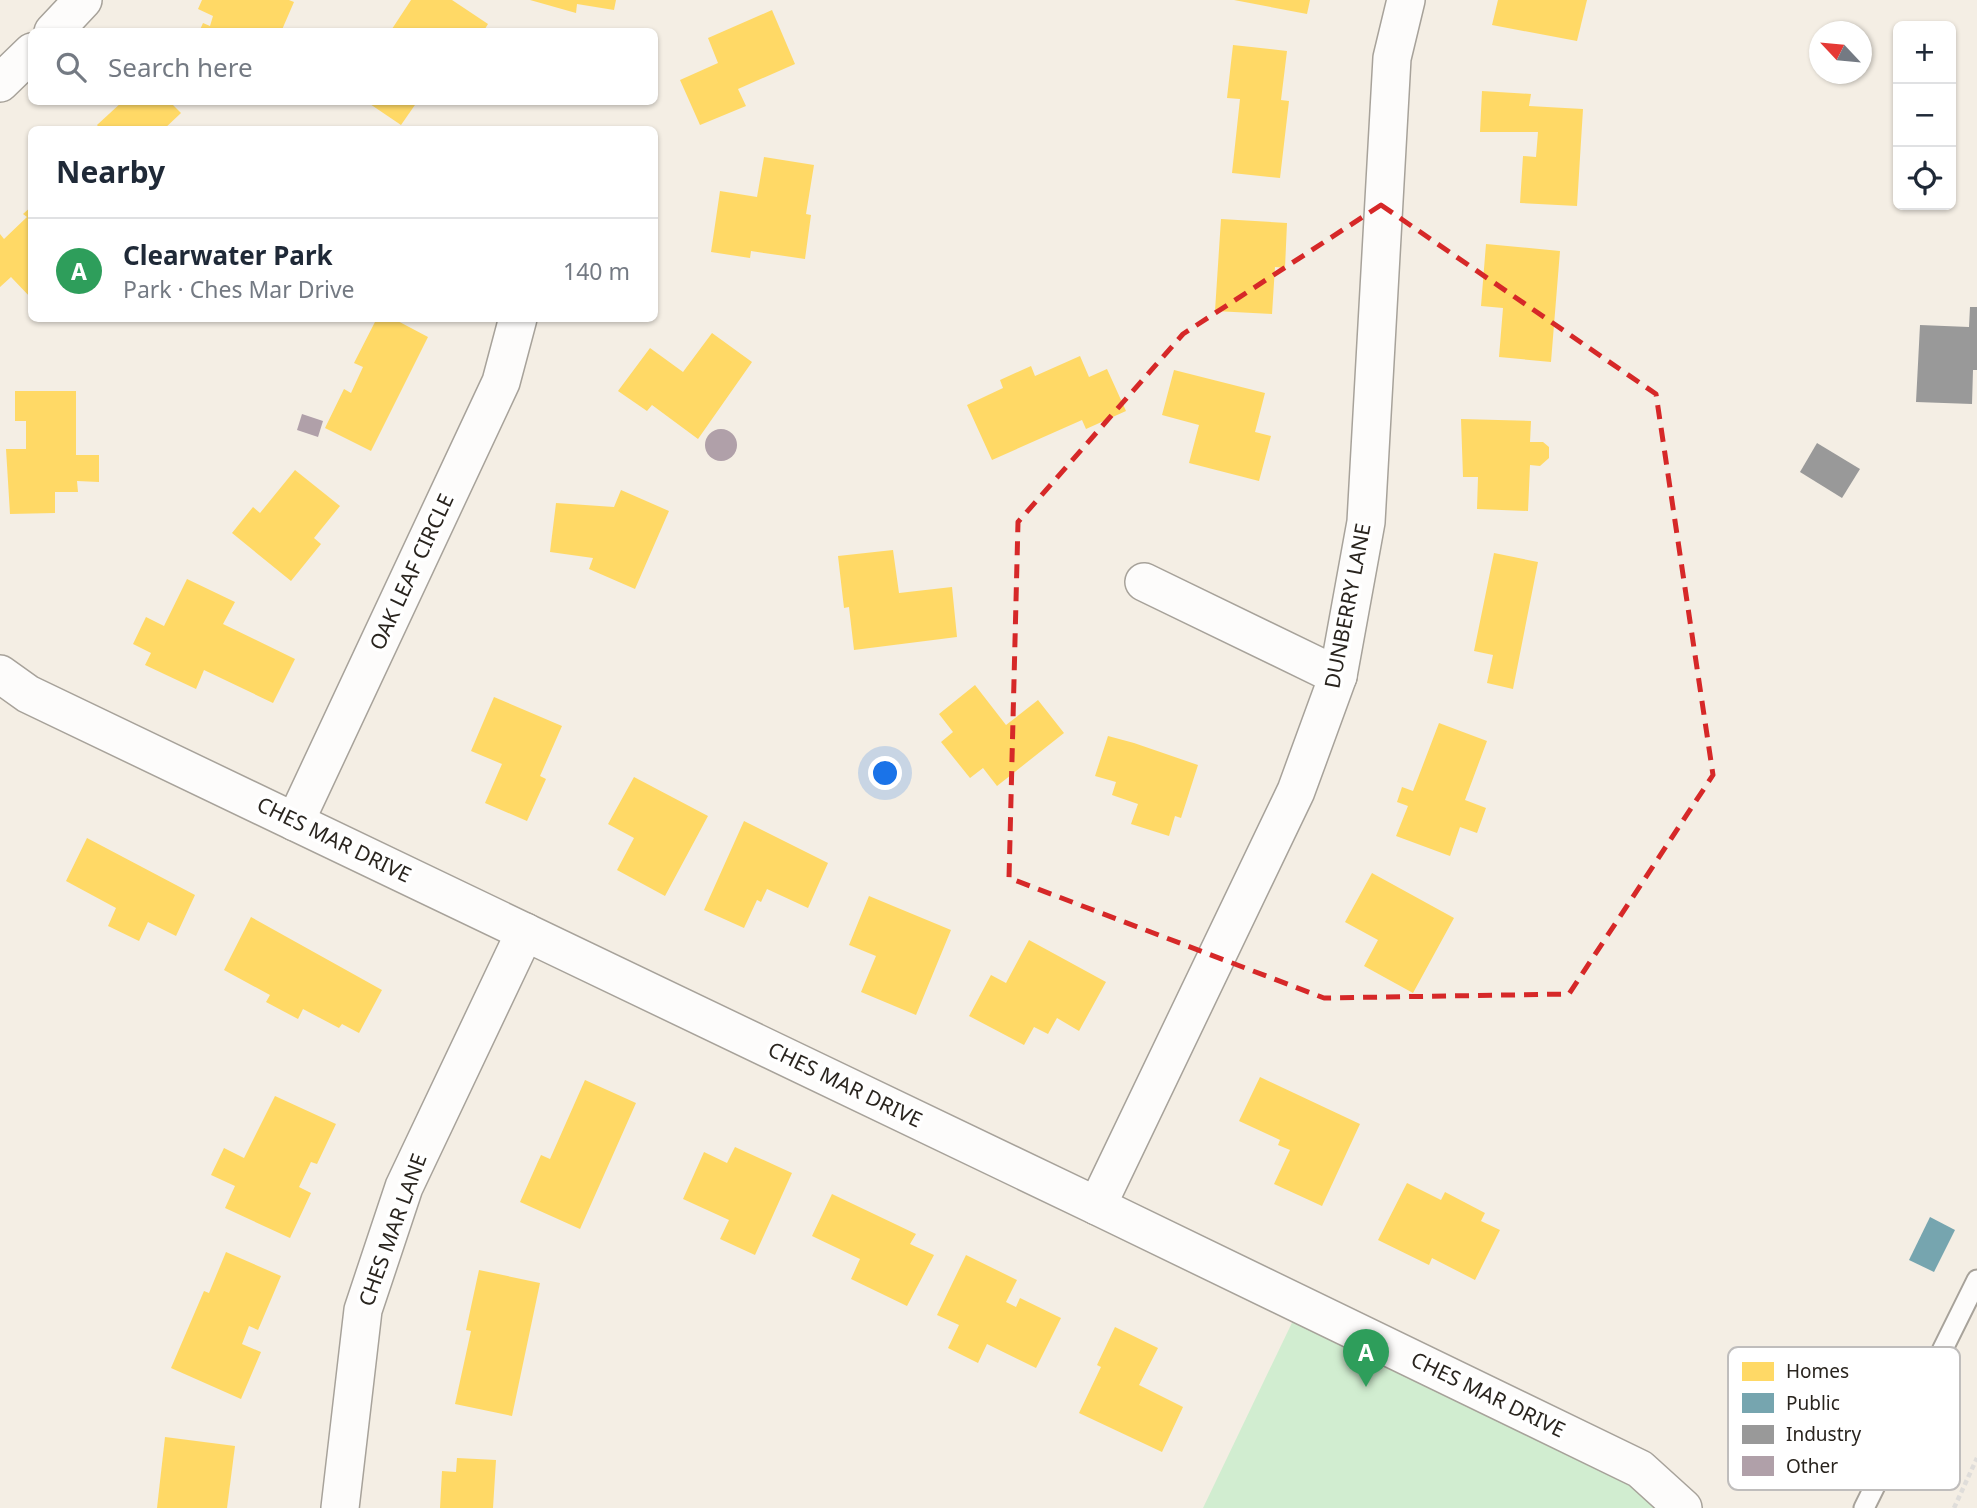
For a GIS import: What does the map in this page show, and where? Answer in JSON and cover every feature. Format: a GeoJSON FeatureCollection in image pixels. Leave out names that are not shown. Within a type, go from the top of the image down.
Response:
{"type":"FeatureCollection","features":[{"type":"Feature","properties":{"kind":"street"},"geometry":{"type":"LineString","coordinates":[[57,28],[83,0]]}},
{"type":"Feature","properties":{"kind":"street","name":"DUNBERRY LANE"},"geometry":{"type":"LineString","coordinates":[[1097,1206],[1296,790],[1338,676],[1366,522],[1392,58],[1406,0]]}},
{"type":"Feature","properties":{"kind":"street"},"geometry":{"type":"LineString","coordinates":[[0,83],[28,56]]}},
{"type":"Feature","properties":{"kind":"street","name":"OAK LEAF CIRCLE"},"geometry":{"type":"LineString","coordinates":[[295,821],[501,382],[516,322]]}},
{"type":"Feature","properties":{"kind":"street"},"geometry":{"type":"LineString","coordinates":[[1144,582],[1338,676]]}},
{"type":"Feature","properties":{"kind":"street","name":"CHES MAR DRIVE"},"geometry":{"type":"LineString","coordinates":[[0,674],[28,694],[1640,1469],[1683,1508]]}},
{"type":"Feature","properties":{"kind":"street","name":"CHES MAR LANE"},"geometry":{"type":"LineString","coordinates":[[340,1508],[363,1310],[404,1187],[524,932]]}},
{"type":"Feature","properties":{"kind":"lane"},"geometry":{"type":"LineString","coordinates":[[1944,1347],[1977,1280]]}},
{"type":"Feature","properties":{"kind":"lane"},"geometry":{"type":"LineString","coordinates":[[1864,1508],[1873,1490]]}},
{"type":"Feature","properties":{"kind":"path"},"geometry":{"type":"LineString","coordinates":[[1954,1508],[1977,1458]]}},
{"type":"Feature","properties":{"kind":"highlighted area"},"geometry":{"type":"Polygon","coordinates":[[[1381,205],[1656,394],[1713,775],[1569,994],[1324,998],[1009,878],[1018,522],[1183,334],[1381,205]]]}},
{"type":"Feature","properties":{"kind":"green space"},"geometry":{"type":"Polygon","coordinates":[[[1301,1304],[1683,1508],[1203,1508],[1301,1304]]]}},
{"type":"Feature","properties":{"kind":"building: Homes"},"geometry":{"type":"Polygon","coordinates":[[[202,0],[294,2],[283,28],[201,28],[203,23],[210,26],[213,16],[198,9],[202,0]]]}},
{"type":"Feature","properties":{"kind":"building: Homes"},"geometry":{"type":"Polygon","coordinates":[[[411,0],[452,0],[488,24],[486,28],[393,28],[411,0]]]}},
{"type":"Feature","properties":{"kind":"building: Homes"},"geometry":{"type":"Polygon","coordinates":[[[530,0],[616,0],[614,10],[577,4],[576,13],[530,0]]]}},
{"type":"Feature","properties":{"kind":"building: Homes"},"geometry":{"type":"Polygon","coordinates":[[[1234,0],[1310,0],[1307,14],[1234,0]]]}},
{"type":"Feature","properties":{"kind":"building: Homes"},"geometry":{"type":"Polygon","coordinates":[[[1498,0],[1587,0],[1577,41],[1492,25],[1498,0]]]}},
{"type":"Feature","properties":{"kind":"building: Homes"},"geometry":{"type":"Polygon","coordinates":[[[772,10],[795,64],[738,89],[746,106],[700,125],[680,80],[718,63],[708,38],[772,10]]]}},
{"type":"Feature","properties":{"kind":"building: Homes"},"geometry":{"type":"Polygon","coordinates":[[[1233,45],[1287,51],[1281,100],[1289,101],[1280,178],[1232,173],[1240,99],[1227,98],[1233,45]]]}},
{"type":"Feature","properties":{"kind":"building: Homes"},"geometry":{"type":"Polygon","coordinates":[[[1482,91],[1531,94],[1529,106],[1583,109],[1577,206],[1520,203],[1523,156],[1536,157],[1538,132],[1480,132],[1482,91]]]}},
{"type":"Feature","properties":{"kind":"building: Homes"},"geometry":{"type":"Polygon","coordinates":[[[119,105],[173,105],[181,113],[167,126],[97,125],[119,105]]]}},
{"type":"Feature","properties":{"kind":"building: Homes"},"geometry":{"type":"Polygon","coordinates":[[[371,105],[415,105],[401,125],[371,105]]]}},
{"type":"Feature","properties":{"kind":"building: Homes"},"geometry":{"type":"Polygon","coordinates":[[[764,157],[814,165],[806,214],[811,215],[805,259],[751,251],[750,258],[711,252],[720,191],[757,197],[764,157]]]}},
{"type":"Feature","properties":{"kind":"building: Homes"},"geometry":{"type":"Polygon","coordinates":[[[28,210],[28,295],[11,277],[0,287],[0,234],[4,239],[27,217],[23,214],[28,210]]]}},
{"type":"Feature","properties":{"kind":"building: Homes"},"geometry":{"type":"Polygon","coordinates":[[[1221,219],[1287,223],[1285,268],[1275,267],[1272,314],[1215,311],[1221,219]]]}},
{"type":"Feature","properties":{"kind":"building: Homes"},"geometry":{"type":"Polygon","coordinates":[[[1486,244],[1560,251],[1551,362],[1499,357],[1503,308],[1481,306],[1486,244]]]}},
{"type":"Feature","properties":{"kind":"building: Homes"},"geometry":{"type":"Polygon","coordinates":[[[375,322],[400,322],[428,337],[371,451],[325,428],[344,389],[351,393],[363,367],[354,363],[375,322]]]}},
{"type":"Feature","properties":{"kind":"building: Homes"},"geometry":{"type":"Polygon","coordinates":[[[712,333],[752,362],[698,439],[652,405],[647,411],[618,391],[650,348],[683,372],[712,333]]]}},
{"type":"Feature","properties":{"kind":"building: Homes"},"geometry":{"type":"Polygon","coordinates":[[[1080,356],[1089,377],[1107,369],[1126,411],[1086,429],[1082,420],[992,460],[967,405],[1003,388],[1000,380],[1031,366],[1035,376],[1080,356]]]}},
{"type":"Feature","properties":{"kind":"building: Homes"},"geometry":{"type":"Polygon","coordinates":[[[1174,370],[1265,393],[1255,432],[1271,436],[1259,481],[1189,463],[1199,425],[1162,415],[1174,370]]]}},
{"type":"Feature","properties":{"kind":"building: Homes"},"geometry":{"type":"Polygon","coordinates":[[[15,391],[76,391],[76,455],[99,455],[99,482],[77,481],[78,492],[55,492],[55,513],[10,514],[6,449],[26,449],[26,421],[15,421],[15,391]]]}},
{"type":"Feature","properties":{"kind":"building: Homes"},"geometry":{"type":"Polygon","coordinates":[[[1461,419],[1531,421],[1530,442],[1543,442],[1549,447],[1549,458],[1540,466],[1530,465],[1528,511],[1477,509],[1478,477],[1463,477],[1461,419]]]}},
{"type":"Feature","properties":{"kind":"building: Homes"},"geometry":{"type":"Polygon","coordinates":[[[295,470],[340,506],[314,538],[321,544],[291,581],[232,533],[253,507],[260,513],[295,470]]]}},
{"type":"Feature","properties":{"kind":"building: Homes"},"geometry":{"type":"Polygon","coordinates":[[[621,490],[669,511],[635,589],[589,569],[593,558],[550,552],[556,503],[614,507],[621,490]]]}},
{"type":"Feature","properties":{"kind":"building: Homes"},"geometry":{"type":"Polygon","coordinates":[[[893,550],[899,593],[952,587],[957,637],[854,650],[849,607],[844,608],[838,556],[893,550]]]}},
{"type":"Feature","properties":{"kind":"building: Homes"},"geometry":{"type":"Polygon","coordinates":[[[1494,553],[1538,562],[1513,689],[1487,683],[1493,655],[1474,651],[1494,553]]]}},
{"type":"Feature","properties":{"kind":"building: Homes"},"geometry":{"type":"Polygon","coordinates":[[[187,579],[235,602],[223,624],[295,659],[273,703],[204,670],[196,689],[145,665],[151,653],[133,644],[146,617],[164,626],[187,579]]]}},
{"type":"Feature","properties":{"kind":"building: Homes"},"geometry":{"type":"Polygon","coordinates":[[[975,685],[1006,725],[1038,700],[1064,733],[997,786],[983,768],[970,778],[941,742],[953,732],[939,714],[975,685]]]}},
{"type":"Feature","properties":{"kind":"building: Homes"},"geometry":{"type":"Polygon","coordinates":[[[494,697],[562,726],[540,776],[546,779],[527,821],[485,803],[502,764],[471,751],[494,697]]]}},
{"type":"Feature","properties":{"kind":"building: Homes"},"geometry":{"type":"Polygon","coordinates":[[[1439,723],[1487,741],[1465,800],[1486,808],[1477,833],[1460,827],[1450,856],[1396,836],[1408,806],[1397,802],[1402,787],[1413,791],[1439,723]]]}},
{"type":"Feature","properties":{"kind":"building: Homes"},"geometry":{"type":"Polygon","coordinates":[[[1108,736],[1198,765],[1181,818],[1175,816],[1169,836],[1131,824],[1138,804],[1112,795],[1116,782],[1095,776],[1108,736]]]}},
{"type":"Feature","properties":{"kind":"building: Homes"},"geometry":{"type":"Polygon","coordinates":[[[634,777],[708,816],[665,896],[617,870],[634,838],[608,824],[634,777]]]}},
{"type":"Feature","properties":{"kind":"building: Homes"},"geometry":{"type":"Polygon","coordinates":[[[744,821],[828,863],[808,908],[767,889],[761,902],[757,900],[744,928],[704,910],[744,821]]]}},
{"type":"Feature","properties":{"kind":"building: Homes"},"geometry":{"type":"Polygon","coordinates":[[[87,838],[195,895],[176,936],[148,922],[139,941],[108,926],[116,908],[66,881],[87,838]]]}},
{"type":"Feature","properties":{"kind":"building: Homes"},"geometry":{"type":"Polygon","coordinates":[[[1372,873],[1454,918],[1413,993],[1364,966],[1378,940],[1345,922],[1372,873]]]}},
{"type":"Feature","properties":{"kind":"building: Homes"},"geometry":{"type":"Polygon","coordinates":[[[869,896],[951,930],[916,1015],[861,992],[876,956],[849,945],[869,896]]]}},
{"type":"Feature","properties":{"kind":"building: Homes"},"geometry":{"type":"Polygon","coordinates":[[[251,917],[382,990],[359,1033],[342,1024],[339,1028],[303,1009],[298,1019],[266,1002],[270,995],[224,970],[251,917]]]}},
{"type":"Feature","properties":{"kind":"building: Homes"},"geometry":{"type":"Polygon","coordinates":[[[1029,940],[1106,982],[1079,1031],[1057,1018],[1048,1034],[1034,1027],[1024,1045],[969,1016],[991,975],[1006,983],[1029,940]]]}},
{"type":"Feature","properties":{"kind":"building: Homes"},"geometry":{"type":"Polygon","coordinates":[[[1260,1077],[1360,1124],[1322,1206],[1274,1184],[1290,1150],[1278,1145],[1280,1140],[1239,1121],[1260,1077]]]}},
{"type":"Feature","properties":{"kind":"building: Homes"},"geometry":{"type":"Polygon","coordinates":[[[585,1080],[636,1103],[580,1229],[520,1202],[541,1155],[550,1159],[585,1080]]]}},
{"type":"Feature","properties":{"kind":"building: Homes"},"geometry":{"type":"Polygon","coordinates":[[[275,1096],[336,1124],[317,1164],[311,1162],[299,1187],[311,1193],[290,1238],[225,1208],[235,1186],[211,1175],[224,1148],[244,1158],[275,1096]]]}},
{"type":"Feature","properties":{"kind":"building: Homes"},"geometry":{"type":"Polygon","coordinates":[[[735,1147],[792,1173],[755,1255],[720,1239],[729,1220],[683,1199],[704,1152],[727,1163],[735,1147]]]}},
{"type":"Feature","properties":{"kind":"building: Homes"},"geometry":{"type":"Polygon","coordinates":[[[1407,1183],[1441,1200],[1445,1192],[1485,1213],[1481,1221],[1500,1230],[1475,1280],[1432,1258],[1429,1265],[1378,1240],[1407,1183]]]}},
{"type":"Feature","properties":{"kind":"building: Homes"},"geometry":{"type":"Polygon","coordinates":[[[832,1194],[916,1234],[910,1244],[934,1255],[907,1306],[851,1279],[860,1259],[812,1236],[832,1194]]]}},
{"type":"Feature","properties":{"kind":"building: Homes"},"geometry":{"type":"Polygon","coordinates":[[[226,1252],[281,1276],[258,1330],[249,1326],[242,1344],[261,1352],[241,1399],[171,1368],[204,1291],[209,1293],[226,1252]]]}},
{"type":"Feature","properties":{"kind":"building: Homes"},"geometry":{"type":"Polygon","coordinates":[[[966,1255],[1017,1280],[1006,1302],[1016,1307],[1020,1298],[1061,1318],[1036,1368],[987,1344],[978,1363],[948,1348],[959,1325],[937,1315],[966,1255]]]}},
{"type":"Feature","properties":{"kind":"building: Homes"},"geometry":{"type":"Polygon","coordinates":[[[479,1270],[540,1283],[512,1416],[455,1404],[471,1331],[466,1330],[479,1270]]]}},
{"type":"Feature","properties":{"kind":"building: Homes"},"geometry":{"type":"Polygon","coordinates":[[[1115,1327],[1158,1348],[1139,1385],[1183,1407],[1162,1452],[1079,1413],[1101,1367],[1097,1365],[1115,1327]]]}},
{"type":"Feature","properties":{"kind":"building: Homes"},"geometry":{"type":"Polygon","coordinates":[[[165,1437],[235,1446],[227,1508],[157,1508],[165,1437]]]}},
{"type":"Feature","properties":{"kind":"building: Homes"},"geometry":{"type":"Polygon","coordinates":[[[457,1458],[496,1460],[493,1508],[440,1508],[442,1471],[456,1472],[457,1458]]]}},
{"type":"Feature","properties":{"kind":"building: Public"},"geometry":{"type":"Polygon","coordinates":[[[1930,1217],[1955,1230],[1934,1272],[1909,1260],[1930,1217]]]}},
{"type":"Feature","properties":{"kind":"building: Industry"},"geometry":{"type":"Polygon","coordinates":[[[1970,307],[1977,307],[1977,370],[1973,370],[1972,404],[1916,402],[1920,325],[1969,327],[1970,307]]]}},
{"type":"Feature","properties":{"kind":"building: Industry"},"geometry":{"type":"Polygon","coordinates":[[[1817,443],[1860,469],[1842,498],[1800,472],[1817,443]]]}},
{"type":"Feature","properties":{"kind":"building: Other"},"geometry":{"type":"Polygon","coordinates":[[[302,414],[323,421],[318,437],[297,430],[302,414]]]}},
{"type":"Feature","properties":{"kind":"building: Other"},"geometry":{"type":"Polygon","coordinates":[[[721,429],[732,434],[737,445],[732,456],[721,461],[710,456],[705,445],[710,434],[721,429]]]}},
{"type":"Feature","properties":{"kind":"place","name":"Clearwater Park"},"geometry":{"type":"Point","coordinates":[1366,1387]}}]}
